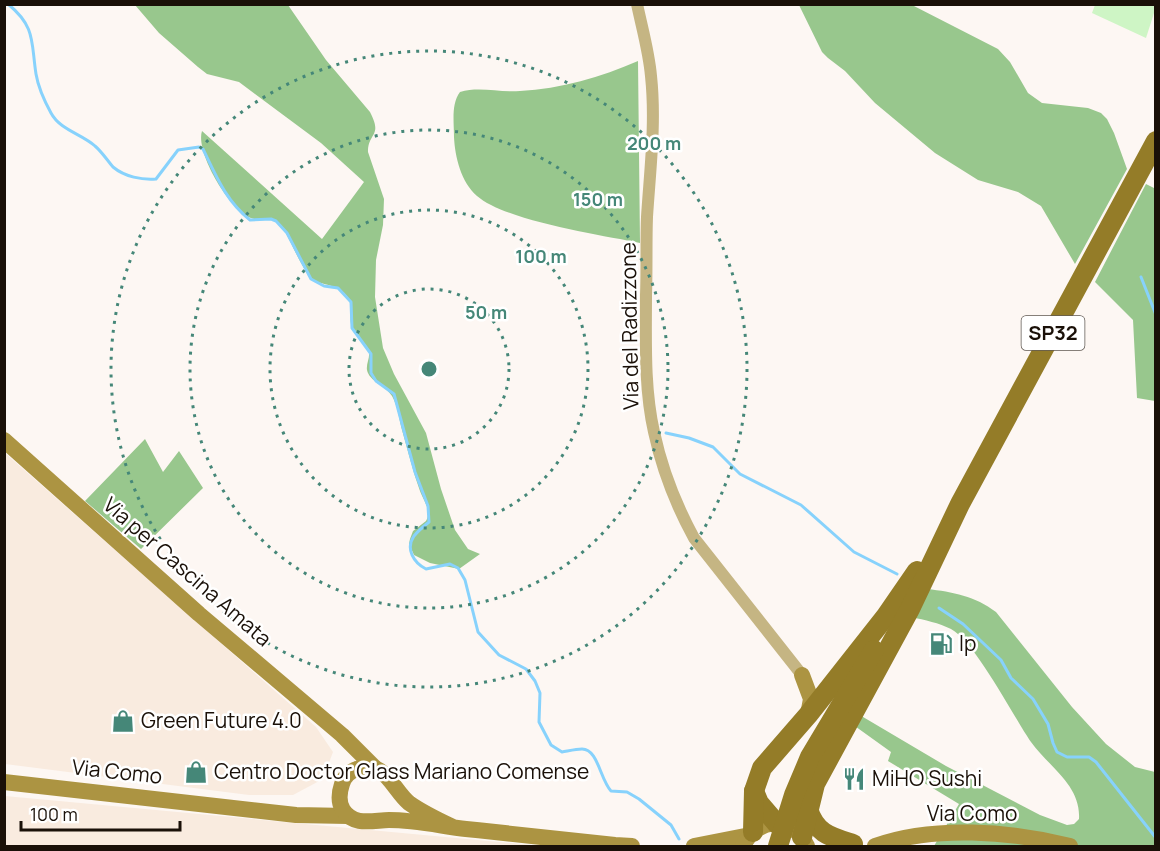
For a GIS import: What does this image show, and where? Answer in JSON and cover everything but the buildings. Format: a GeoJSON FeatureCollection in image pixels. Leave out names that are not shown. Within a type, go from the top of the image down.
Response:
{"type":"FeatureCollection","features":[{"type":"Feature","properties":{"kind":"main road","name":"SP32"},"geometry":{"type":"LineString","coordinates":[[778,846],[794,795],[810,757],[950,525],[1155,141]]}},
{"type":"Feature","properties":{"kind":"main road","name":"Via per Cascina Amata"},"geometry":{"type":"LineString","coordinates":[[4,440],[199,614],[342,735],[374,767]]}},
{"type":"Feature","properties":{"kind":"main road"},"geometry":{"type":"LineString","coordinates":[[749,838],[754,791],[762,768],[808,715],[886,616],[950,525]]}},
{"type":"Feature","properties":{"kind":"main road"},"geometry":{"type":"LineString","coordinates":[[805,842],[808,809],[814,784],[910,609],[950,525]]}},
{"type":"Feature","properties":{"kind":"main road"},"geometry":{"type":"LineString","coordinates":[[802,675],[825,693]]}},
{"type":"Feature","properties":{"kind":"main road"},"geometry":{"type":"LineString","coordinates":[[802,675],[811,699],[808,715]]}},
{"type":"Feature","properties":{"kind":"main road"},"geometry":{"type":"LineString","coordinates":[[342,735],[350,753],[349,773]]}},
{"type":"Feature","properties":{"kind":"main road"},"geometry":{"type":"LineString","coordinates":[[453,827],[421,810],[400,795],[387,775],[374,767],[358,768],[343,780],[339,794],[340,802],[348,816],[361,822],[402,821],[453,827],[621,846]]}},
{"type":"Feature","properties":{"kind":"main road","name":"Via Como"},"geometry":{"type":"LineString","coordinates":[[4,782],[296,815],[348,816]]}},
{"type":"Feature","properties":{"kind":"main road"},"geometry":{"type":"LineString","coordinates":[[376,821],[383,819],[391,810],[395,789]]}},
{"type":"Feature","properties":{"kind":"main road"},"geometry":{"type":"LineString","coordinates":[[754,791],[764,810],[777,824]]}},
{"type":"Feature","properties":{"kind":"main road","name":"Via Como"},"geometry":{"type":"LineString","coordinates":[[296,815],[330,802],[339,794]]}},
{"type":"Feature","properties":{"kind":"main road"},"geometry":{"type":"LineString","coordinates":[[808,809],[811,819],[820,830],[831,837],[853,844]]}},
{"type":"Feature","properties":{"kind":"main road"},"geometry":{"type":"LineString","coordinates":[[694,846],[749,838],[762,826],[777,824],[791,828],[805,842]]}},
{"type":"Feature","properties":{"kind":"main road","name":"Via Como"},"geometry":{"type":"LineString","coordinates":[[805,842],[879,845],[919,836],[963,833],[1023,836],[1070,846]]}},
{"type":"Feature","properties":{"kind":"street","name":"Via del Radizzone"},"geometry":{"type":"LineString","coordinates":[[637,4],[649,58],[653,96],[653,140],[647,219],[646,329],[648,393],[654,430],[664,468],[682,516],[694,538],[802,675]]}},
{"type":"Feature","properties":{"kind":"shaded area"},"geometry":{"type":"Polygon","coordinates":[[[5,453],[316,727],[333,752],[323,779],[293,795],[249,795],[5,764],[5,453]]]}},
{"type":"Feature","properties":{"kind":"shaded area"},"geometry":{"type":"Polygon","coordinates":[[[5,796],[543,846],[5,846],[5,796]]]}},
{"type":"Feature","properties":{"kind":"green space"},"geometry":{"type":"Polygon","coordinates":[[[135,5],[288,5],[326,60],[370,112],[375,130],[368,152],[384,199],[383,225],[376,260],[375,297],[383,348],[394,374],[426,433],[455,530],[468,549],[480,554],[459,569],[430,563],[414,555],[409,544],[413,531],[426,521],[428,510],[415,476],[394,400],[389,392],[368,374],[369,352],[351,326],[349,299],[343,291],[318,282],[310,276],[278,222],[251,218],[224,193],[204,152],[201,140],[202,131],[322,239],[364,182],[321,143],[239,82],[207,74],[159,33],[135,5]]]}},
{"type":"Feature","properties":{"kind":"green space"},"geometry":{"type":"Polygon","coordinates":[[[799,5],[912,5],[998,49],[1010,62],[1028,93],[1042,103],[1088,108],[1101,113],[1114,133],[1127,169],[1075,264],[1041,206],[1018,192],[978,180],[935,153],[875,103],[845,71],[822,52],[799,5]]]}},
{"type":"Feature","properties":{"kind":"green space"},"geometry":{"type":"Polygon","coordinates":[[[1095,5],[1155,5],[1146,38],[1092,13],[1095,5]]]}},
{"type":"Feature","properties":{"kind":"green space"},"geometry":{"type":"Polygon","coordinates":[[[638,61],[640,243],[531,220],[491,205],[471,190],[457,161],[455,145],[454,108],[460,92],[551,88],[595,77],[638,61]]]}},
{"type":"Feature","properties":{"kind":"green space"},"geometry":{"type":"Polygon","coordinates":[[[1146,184],[1156,189],[1155,401],[1137,398],[1133,320],[1095,282],[1146,184]]]}},
{"type":"Feature","properties":{"kind":"green space"},"geometry":{"type":"Polygon","coordinates":[[[145,439],[163,472],[179,451],[203,488],[141,549],[85,501],[145,439]]]}},
{"type":"Feature","properties":{"kind":"green space"},"geometry":{"type":"Polygon","coordinates":[[[927,589],[963,596],[980,602],[996,612],[1072,707],[1106,744],[1135,767],[1155,772],[1155,846],[934,846],[959,804],[888,761],[891,752],[852,724],[858,714],[946,766],[1040,815],[1067,825],[1074,824],[1079,819],[1075,796],[1069,786],[1031,742],[972,649],[951,629],[911,617],[927,589]]]}},
{"type":"Feature","properties":{"kind":"waterway"},"geometry":{"type":"LineString","coordinates":[[8,4],[28,28],[40,89],[51,113],[60,124],[95,146],[113,167],[139,178],[156,179],[178,150],[199,147],[203,149],[212,169],[234,205],[250,220],[271,219],[276,221],[287,233],[311,279],[324,286],[338,288],[351,302],[352,328],[371,354],[371,373],[376,381],[394,394],[415,472],[428,506],[429,522],[411,541],[412,555],[426,569],[450,564],[458,568],[465,580],[478,632],[499,655],[526,669],[535,681],[540,693],[539,722],[551,745],[562,752],[587,750],[595,759],[611,791],[627,792],[639,799],[671,825],[679,839]]}},
{"type":"Feature","properties":{"kind":"waterway"},"geometry":{"type":"LineString","coordinates":[[1141,277],[1156,315]]}},
{"type":"Feature","properties":{"kind":"waterway"},"geometry":{"type":"LineString","coordinates":[[666,433],[713,447],[740,474],[801,505],[854,552],[897,574]]}},
{"type":"Feature","properties":{"kind":"waterway"},"geometry":{"type":"LineString","coordinates":[[939,608],[963,624],[1001,660],[1011,678],[1033,699],[1048,724],[1057,752],[1067,757],[1089,757],[1096,762],[1156,838]]}},
{"type":"Feature","properties":{"kind":"place","name":"Ip"},"geometry":{"type":"Point","coordinates":[941,644]}},
{"type":"Feature","properties":{"kind":"place","name":"Green Future 4.0"},"geometry":{"type":"Point","coordinates":[123,721]}},
{"type":"Feature","properties":{"kind":"place","name":"Centro Doctor Glass Mariano Comense"},"geometry":{"type":"Point","coordinates":[196,772]}},
{"type":"Feature","properties":{"kind":"place","name":"MiHO Sushi"},"geometry":{"type":"Point","coordinates":[854,779]}}]}
